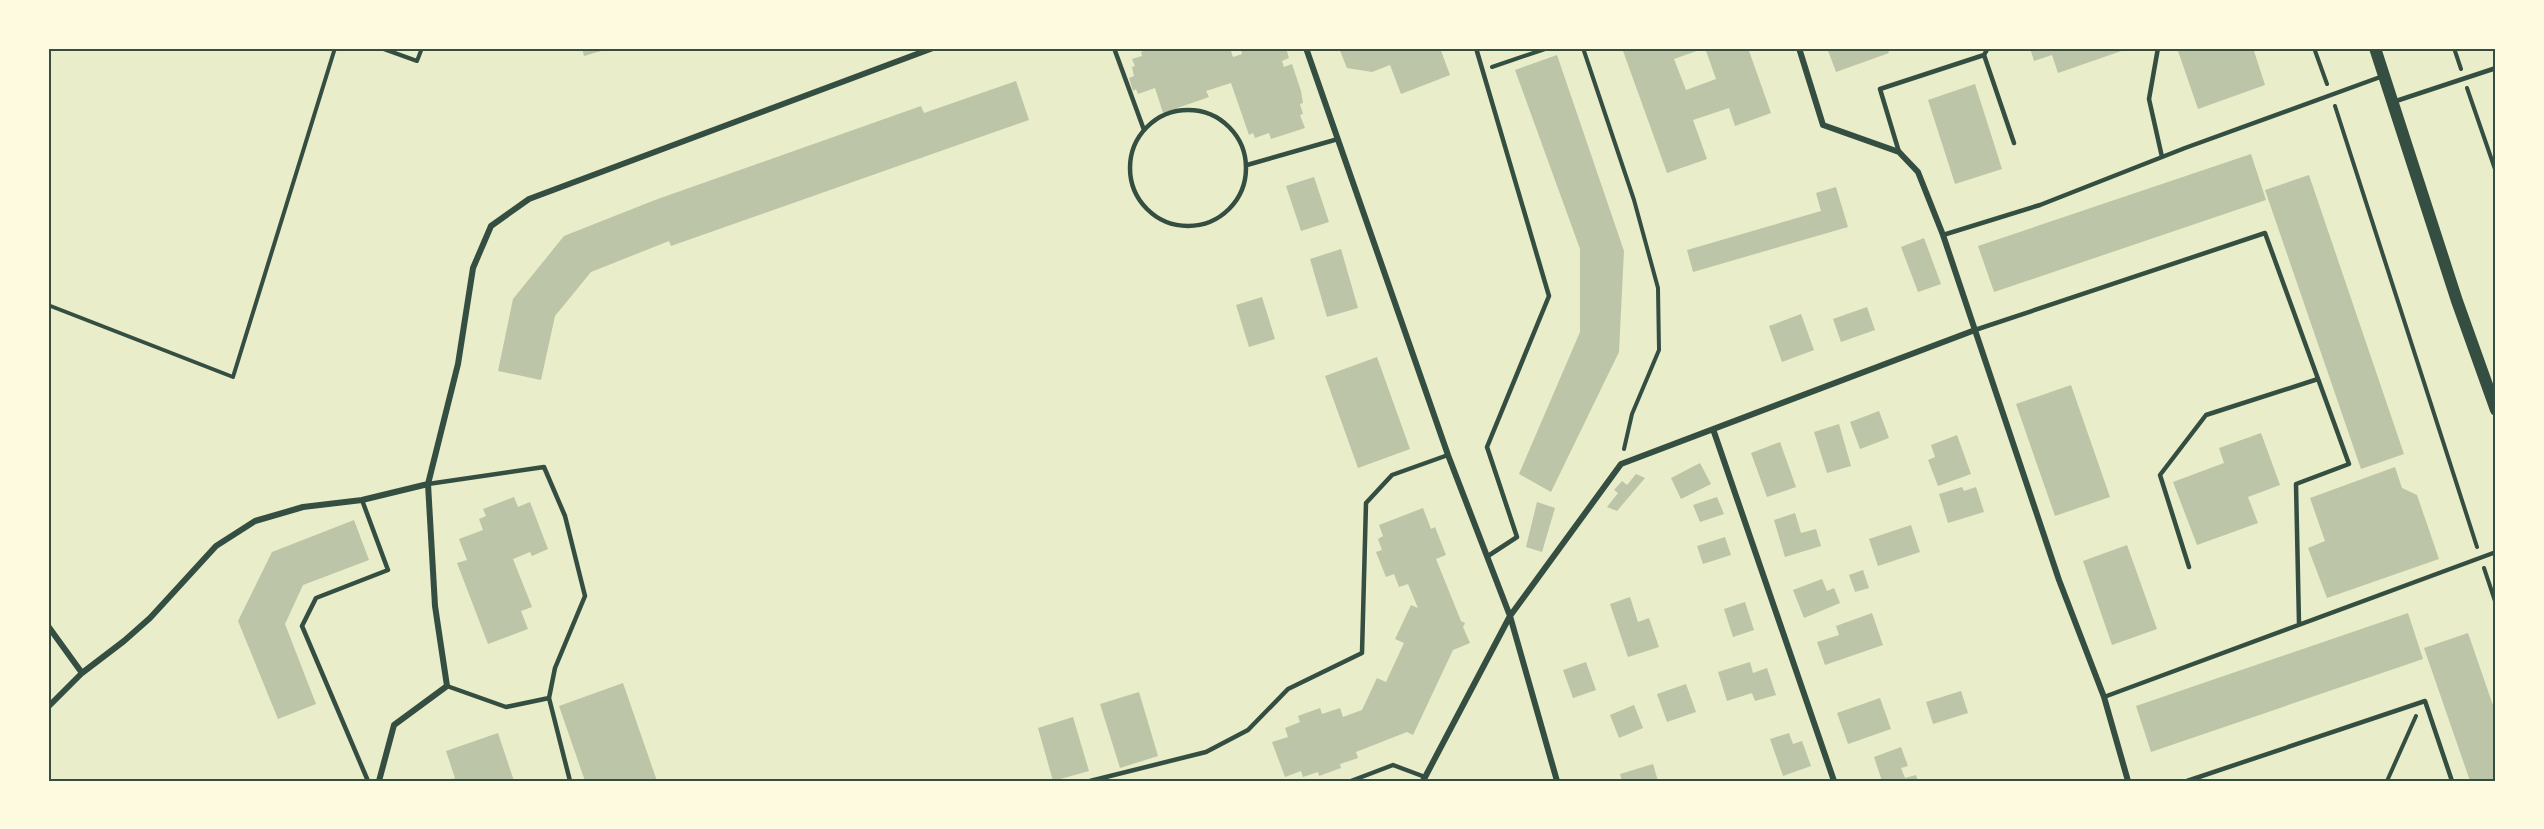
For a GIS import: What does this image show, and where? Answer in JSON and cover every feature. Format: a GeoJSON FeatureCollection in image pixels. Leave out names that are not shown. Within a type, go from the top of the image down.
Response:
{"type":"FeatureCollection","features":[{"type":"Feature","properties":{"kind":"main road"},"geometry":{"type":"LineString","coordinates":[[2375,48],[2457,302],[2496,410]]}},
{"type":"Feature","properties":{"kind":"street"},"geometry":{"type":"LineString","coordinates":[[379,781],[394,725],[447,686],[435,606],[428,484],[458,364],[473,268],[491,226],[529,199],[933,48]]}},
{"type":"Feature","properties":{"kind":"street"},"geometry":{"type":"LineString","coordinates":[[1306,48],[1449,455],[1510,616],[1557,781]]}},
{"type":"Feature","properties":{"kind":"street"},"geometry":{"type":"LineString","coordinates":[[1799,48],[1823,125],[1899,152],[1918,172],[1943,235],[2059,580],[2104,697],[2128,781]]}},
{"type":"Feature","properties":{"kind":"street"},"geometry":{"type":"LineString","coordinates":[[1424,779],[1510,616],[1621,464],[1975,330]]}},
{"type":"Feature","properties":{"kind":"street"},"geometry":{"type":"LineString","coordinates":[[1713,429],[1834,781]]}},
{"type":"Feature","properties":{"kind":"street"},"geometry":{"type":"LineString","coordinates":[[48,707],[82,673],[124,642],[150,618],[216,546],[255,521],[303,507],[362,500],[428,484]]}},
{"type":"Feature","properties":{"kind":"street"},"geometry":{"type":"LineString","coordinates":[[48,626],[82,673]]}},
{"type":"Feature","properties":{"kind":"lane"},"geometry":{"type":"LineString","coordinates":[[1114,48],[1144,130]]}},
{"type":"Feature","properties":{"kind":"lane"},"geometry":{"type":"LineString","coordinates":[[1476,48],[1549,296],[1487,447],[1517,537],[1488,556]]}},
{"type":"Feature","properties":{"kind":"lane"},"geometry":{"type":"LineString","coordinates":[[1899,152],[1880,90],[1984,55],[1988,48]]}},
{"type":"Feature","properties":{"kind":"lane"},"geometry":{"type":"LineString","coordinates":[[2158,48],[2149,99],[2162,157]]}},
{"type":"Feature","properties":{"kind":"lane"},"geometry":{"type":"LineString","coordinates":[[1984,55],[2014,143]]}},
{"type":"Feature","properties":{"kind":"lane"},"geometry":{"type":"LineString","coordinates":[[2392,102],[2496,68]]}},
{"type":"Feature","properties":{"kind":"lane"},"geometry":{"type":"LineString","coordinates":[[1943,235],[2040,206],[2162,157],[2384,76]]}},
{"type":"Feature","properties":{"kind":"lane"},"geometry":{"type":"LineString","coordinates":[[1180,111],[1200,111],[1219,118],[1231,128],[1242,145],[1247,165],[1246,178],[1239,197],[1224,215],[1205,224],[1185,226],[1166,222],[1143,205],[1133,187],[1130,167],[1134,147],[1144,130],[1160,117],[1180,111]]}},
{"type":"Feature","properties":{"kind":"lane"},"geometry":{"type":"LineString","coordinates":[[1247,165],[1338,139]]}},
{"type":"Feature","properties":{"kind":"lane"},"geometry":{"type":"LineString","coordinates":[[1975,330],[2265,233],[2349,464],[2296,484],[2299,623]]}},
{"type":"Feature","properties":{"kind":"lane"},"geometry":{"type":"LineString","coordinates":[[2189,567],[2160,475],[2206,415],[2318,379]]}},
{"type":"Feature","properties":{"kind":"lane"},"geometry":{"type":"LineString","coordinates":[[1090,781],[1206,752],[1248,730],[1288,688],[1362,653],[1366,503],[1392,475],[1449,455]]}},
{"type":"Feature","properties":{"kind":"lane"},"geometry":{"type":"LineString","coordinates":[[428,484],[544,466],[565,516],[585,596],[555,668],[549,698],[570,781]]}},
{"type":"Feature","properties":{"kind":"lane"},"geometry":{"type":"LineString","coordinates":[[362,500],[388,570],[316,598],[302,626],[368,781]]}},
{"type":"Feature","properties":{"kind":"lane"},"geometry":{"type":"LineString","coordinates":[[2104,697],[2496,552]]}},
{"type":"Feature","properties":{"kind":"lane"},"geometry":{"type":"LineString","coordinates":[[447,686],[506,707],[549,698]]}},
{"type":"Feature","properties":{"kind":"lane"},"geometry":{"type":"LineString","coordinates":[[2187,781],[2424,701],[2452,781]]}},
{"type":"Feature","properties":{"kind":"lane"},"geometry":{"type":"LineString","coordinates":[[1351,781],[1393,765],[1424,779]]}},
{"type":"Feature","properties":{"kind":"path"},"geometry":{"type":"LineString","coordinates":[[48,305],[233,377],[334,48]]}},
{"type":"Feature","properties":{"kind":"path"},"geometry":{"type":"LineString","coordinates":[[381,48],[417,61],[422,48]]}},
{"type":"Feature","properties":{"kind":"path"},"geometry":{"type":"LineString","coordinates":[[1483,70],[1548,48]]}},
{"type":"Feature","properties":{"kind":"path"},"geometry":{"type":"LineString","coordinates":[[1583,48],[1634,200],[1659,288],[1659,350],[1632,414],[1621,464]]}},
{"type":"Feature","properties":{"kind":"path"},"geometry":{"type":"LineString","coordinates":[[2314,48],[2331,94],[2496,604]]}},
{"type":"Feature","properties":{"kind":"path"},"geometry":{"type":"LineString","coordinates":[[2454,48],[2496,172]]}},
{"type":"Feature","properties":{"kind":"path"},"geometry":{"type":"LineString","coordinates":[[2387,781],[2408,731],[2424,701]]}},
{"type":"Feature","properties":{"kind":"building"},"geometry":{"type":"Polygon","coordinates":[[[582,48],[608,48],[608,49],[584,56],[582,48]]]}},
{"type":"Feature","properties":{"kind":"building"},"geometry":{"type":"Polygon","coordinates":[[[1148,48],[1230,48],[1233,57],[1242,54],[1241,49],[1244,48],[1286,48],[1289,58],[1282,61],[1284,67],[1292,64],[1301,91],[1303,103],[1300,104],[1303,114],[1300,115],[1305,128],[1271,139],[1269,133],[1255,138],[1253,133],[1249,135],[1231,83],[1206,91],[1209,97],[1163,113],[1155,88],[1138,94],[1136,89],[1133,91],[1129,78],[1134,76],[1132,67],[1135,66],[1132,59],[1142,56],[1141,52],[1148,48]]]}},
{"type":"Feature","properties":{"kind":"building"},"geometry":{"type":"Polygon","coordinates":[[[1339,48],[1440,48],[1450,75],[1401,94],[1390,65],[1372,72],[1347,68],[1339,48]]]}},
{"type":"Feature","properties":{"kind":"building"},"geometry":{"type":"Polygon","coordinates":[[[1622,48],[1705,48],[1748,48],[1771,113],[1735,126],[1729,108],[1693,120],[1707,159],[1667,173],[1622,48]],[[1705,48],[1674,59],[1686,90],[1716,79],[1705,48]]]}},
{"type":"Feature","properties":{"kind":"building"},"geometry":{"type":"Polygon","coordinates":[[[1827,48],[1887,48],[1889,53],[1836,72],[1827,48]]]}},
{"type":"Feature","properties":{"kind":"building"},"geometry":{"type":"Polygon","coordinates":[[[2030,48],[2130,48],[2058,73],[2052,55],[2034,61],[2030,48]]]}},
{"type":"Feature","properties":{"kind":"building"},"geometry":{"type":"Polygon","coordinates":[[[2177,48],[2253,48],[2265,85],[2198,109],[2177,48]]]}},
{"type":"Feature","properties":{"kind":"building"},"geometry":{"type":"Polygon","coordinates":[[[1557,55],[1624,251],[1619,352],[1551,492],[1519,474],[1580,332],[1580,249],[1515,70],[1557,55]]]}},
{"type":"Feature","properties":{"kind":"building"},"geometry":{"type":"Polygon","coordinates":[[[1016,81],[1029,120],[671,246],[669,241],[591,272],[555,316],[541,380],[498,371],[513,299],[564,236],[655,200],[921,106],[924,113],[1016,81]]]}},
{"type":"Feature","properties":{"kind":"building"},"geometry":{"type":"Polygon","coordinates":[[[1975,84],[2002,169],[1955,184],[1928,100],[1975,84]]]}},
{"type":"Feature","properties":{"kind":"building"},"geometry":{"type":"Polygon","coordinates":[[[2251,154],[2266,200],[1994,292],[1978,246],[2251,154]]]}},
{"type":"Feature","properties":{"kind":"building"},"geometry":{"type":"Polygon","coordinates":[[[2309,175],[2404,454],[2361,469],[2265,190],[2309,175]]]}},
{"type":"Feature","properties":{"kind":"building"},"geometry":{"type":"Polygon","coordinates":[[[1314,177],[1329,222],[1301,231],[1286,186],[1314,177]]]}},
{"type":"Feature","properties":{"kind":"building"},"geometry":{"type":"Polygon","coordinates":[[[1836,187],[1848,227],[1693,272],[1687,250],[1821,211],[1816,193],[1836,187]]]}},
{"type":"Feature","properties":{"kind":"building"},"geometry":{"type":"Polygon","coordinates":[[[1924,238],[1941,284],[1918,292],[1901,247],[1924,238]]]}},
{"type":"Feature","properties":{"kind":"building"},"geometry":{"type":"Polygon","coordinates":[[[1341,249],[1358,308],[1327,317],[1310,259],[1341,249]]]}},
{"type":"Feature","properties":{"kind":"building"},"geometry":{"type":"Polygon","coordinates":[[[1262,297],[1275,339],[1249,347],[1236,305],[1262,297]]]}},
{"type":"Feature","properties":{"kind":"building"},"geometry":{"type":"Polygon","coordinates":[[[1867,307],[1875,330],[1841,342],[1833,319],[1867,307]]]}},
{"type":"Feature","properties":{"kind":"building"},"geometry":{"type":"Polygon","coordinates":[[[1801,314],[1814,350],[1782,362],[1769,326],[1801,314]]]}},
{"type":"Feature","properties":{"kind":"building"},"geometry":{"type":"Polygon","coordinates":[[[1377,357],[1410,449],[1358,468],[1325,376],[1377,357]]]}},
{"type":"Feature","properties":{"kind":"building"},"geometry":{"type":"Polygon","coordinates":[[[2071,385],[2110,497],[2055,516],[2016,404],[2071,385]]]}},
{"type":"Feature","properties":{"kind":"building"},"geometry":{"type":"Polygon","coordinates":[[[1879,411],[1889,438],[1860,449],[1850,422],[1879,411]]]}},
{"type":"Feature","properties":{"kind":"building"},"geometry":{"type":"Polygon","coordinates":[[[1839,424],[1851,466],[1827,473],[1814,432],[1839,424]]]}},
{"type":"Feature","properties":{"kind":"building"},"geometry":{"type":"Polygon","coordinates":[[[2261,433],[2280,485],[2248,497],[2258,523],[2197,545],[2173,482],[2224,463],[2219,448],[2261,433]]]}},
{"type":"Feature","properties":{"kind":"building"},"geometry":{"type":"Polygon","coordinates":[[[1957,435],[1971,474],[1938,486],[1928,460],[1935,457],[1931,445],[1957,435]]]}},
{"type":"Feature","properties":{"kind":"building"},"geometry":{"type":"Polygon","coordinates":[[[1780,442],[1796,487],[1767,497],[1751,453],[1780,442]]]}},
{"type":"Feature","properties":{"kind":"building"},"geometry":{"type":"Polygon","coordinates":[[[1700,463],[1711,484],[1681,499],[1671,478],[1700,463]]]}},
{"type":"Feature","properties":{"kind":"building"},"geometry":{"type":"Polygon","coordinates":[[[2395,467],[2402,488],[2417,495],[2439,559],[2327,598],[2308,548],[2325,541],[2310,498],[2395,467]]]}},
{"type":"Feature","properties":{"kind":"building"},"geometry":{"type":"Polygon","coordinates":[[[1636,474],[1645,478],[1617,511],[1607,507],[1618,493],[1614,490],[1622,481],[1627,485],[1636,474]]]}},
{"type":"Feature","properties":{"kind":"building"},"geometry":{"type":"Polygon","coordinates":[[[1962,487],[1964,491],[1976,487],[1984,512],[1948,523],[1939,494],[1962,487]]]}},
{"type":"Feature","properties":{"kind":"building"},"geometry":{"type":"Polygon","coordinates":[[[514,497],[518,507],[530,502],[548,549],[532,556],[530,552],[513,559],[532,607],[521,611],[528,629],[488,644],[457,563],[467,560],[459,539],[483,530],[479,519],[486,516],[483,509],[514,497]]]}},
{"type":"Feature","properties":{"kind":"building"},"geometry":{"type":"Polygon","coordinates":[[[1717,497],[1724,514],[1700,522],[1693,505],[1717,497]]]}},
{"type":"Feature","properties":{"kind":"building"},"geometry":{"type":"Polygon","coordinates":[[[1537,502],[1555,508],[1542,552],[1526,547],[1537,502]]]}},
{"type":"Feature","properties":{"kind":"building"},"geometry":{"type":"Polygon","coordinates":[[[1423,508],[1431,529],[1435,527],[1446,555],[1436,559],[1461,621],[1465,623],[1463,627],[1470,643],[1453,650],[1413,735],[1407,732],[1356,752],[1358,758],[1340,764],[1341,768],[1319,776],[1318,772],[1303,777],[1301,771],[1285,777],[1272,742],[1288,737],[1285,728],[1300,722],[1298,716],[1320,708],[1322,714],[1340,708],[1343,717],[1362,710],[1377,678],[1386,682],[1404,643],[1395,639],[1411,605],[1418,608],[1408,584],[1399,587],[1394,574],[1386,577],[1376,552],[1382,550],[1378,539],[1383,536],[1379,525],[1423,508]]]}},
{"type":"Feature","properties":{"kind":"building"},"geometry":{"type":"Polygon","coordinates":[[[1795,513],[1801,533],[1816,529],[1821,546],[1785,557],[1774,520],[1795,513]]]}},
{"type":"Feature","properties":{"kind":"building"},"geometry":{"type":"Polygon","coordinates":[[[354,520],[369,560],[303,585],[285,624],[316,704],[278,719],[238,621],[272,552],[354,520]]]}},
{"type":"Feature","properties":{"kind":"building"},"geometry":{"type":"Polygon","coordinates":[[[1911,525],[1920,552],[1878,566],[1869,539],[1911,525]]]}},
{"type":"Feature","properties":{"kind":"building"},"geometry":{"type":"Polygon","coordinates":[[[1725,537],[1731,555],[1703,564],[1697,546],[1725,537]]]}},
{"type":"Feature","properties":{"kind":"building"},"geometry":{"type":"Polygon","coordinates":[[[2127,545],[2157,629],[2112,645],[2083,561],[2127,545]]]}},
{"type":"Feature","properties":{"kind":"building"},"geometry":{"type":"Polygon","coordinates":[[[1863,570],[1869,588],[1855,592],[1849,575],[1863,570]]]}},
{"type":"Feature","properties":{"kind":"building"},"geometry":{"type":"Polygon","coordinates":[[[1822,579],[1827,591],[1834,588],[1840,603],[1804,618],[1793,590],[1822,579]]]}},
{"type":"Feature","properties":{"kind":"building"},"geometry":{"type":"Polygon","coordinates":[[[1630,597],[1638,622],[1649,618],[1659,647],[1628,657],[1610,604],[1630,597]]]}},
{"type":"Feature","properties":{"kind":"building"},"geometry":{"type":"Polygon","coordinates":[[[1745,602],[1754,630],[1733,637],[1724,609],[1745,602]]]}},
{"type":"Feature","properties":{"kind":"building"},"geometry":{"type":"Polygon","coordinates":[[[1872,613],[1883,645],[1825,665],[1817,642],[1839,635],[1836,626],[1872,613]]]}},
{"type":"Feature","properties":{"kind":"building"},"geometry":{"type":"Polygon","coordinates":[[[2408,613],[2423,659],[2151,752],[2136,706],[2408,613]]]}},
{"type":"Feature","properties":{"kind":"building"},"geometry":{"type":"Polygon","coordinates":[[[2468,633],[2496,714],[2496,781],[2470,781],[2424,648],[2468,633]]]}},
{"type":"Feature","properties":{"kind":"building"},"geometry":{"type":"Polygon","coordinates":[[[1586,662],[1596,690],[1573,698],[1563,670],[1586,662]]]}},
{"type":"Feature","properties":{"kind":"building"},"geometry":{"type":"Polygon","coordinates":[[[1750,662],[1753,673],[1767,668],[1776,695],[1755,701],[1752,693],[1727,701],[1718,672],[1750,662]]]}},
{"type":"Feature","properties":{"kind":"building"},"geometry":{"type":"Polygon","coordinates":[[[623,683],[657,781],[585,781],[559,706],[623,683]]]}},
{"type":"Feature","properties":{"kind":"building"},"geometry":{"type":"Polygon","coordinates":[[[1686,684],[1696,712],[1667,722],[1657,694],[1686,684]]]}},
{"type":"Feature","properties":{"kind":"building"},"geometry":{"type":"Polygon","coordinates":[[[1961,691],[1968,713],[1933,724],[1926,702],[1961,691]]]}},
{"type":"Feature","properties":{"kind":"building"},"geometry":{"type":"Polygon","coordinates":[[[1139,692],[1158,756],[1120,768],[1100,704],[1139,692]]]}},
{"type":"Feature","properties":{"kind":"building"},"geometry":{"type":"Polygon","coordinates":[[[1880,698],[1891,729],[1848,744],[1837,713],[1880,698]]]}},
{"type":"Feature","properties":{"kind":"building"},"geometry":{"type":"Polygon","coordinates":[[[1634,705],[1643,728],[1619,738],[1610,715],[1634,705]]]}},
{"type":"Feature","properties":{"kind":"building"},"geometry":{"type":"Polygon","coordinates":[[[1073,717],[1089,771],[1053,781],[1038,728],[1073,717]]]}},
{"type":"Feature","properties":{"kind":"building"},"geometry":{"type":"Polygon","coordinates":[[[498,733],[514,781],[447,781],[455,778],[446,751],[498,733]]]}},
{"type":"Feature","properties":{"kind":"building"},"geometry":{"type":"Polygon","coordinates":[[[1789,733],[1793,744],[1802,741],[1811,766],[1783,776],[1770,739],[1789,733]]]}},
{"type":"Feature","properties":{"kind":"building"},"geometry":{"type":"Polygon","coordinates":[[[1901,747],[1908,766],[1901,768],[1905,778],[1916,775],[1918,781],[1882,781],[1874,757],[1901,747]]]}},
{"type":"Feature","properties":{"kind":"building"},"geometry":{"type":"Polygon","coordinates":[[[1653,764],[1658,781],[1622,781],[1620,774],[1653,764]]]}}]}
